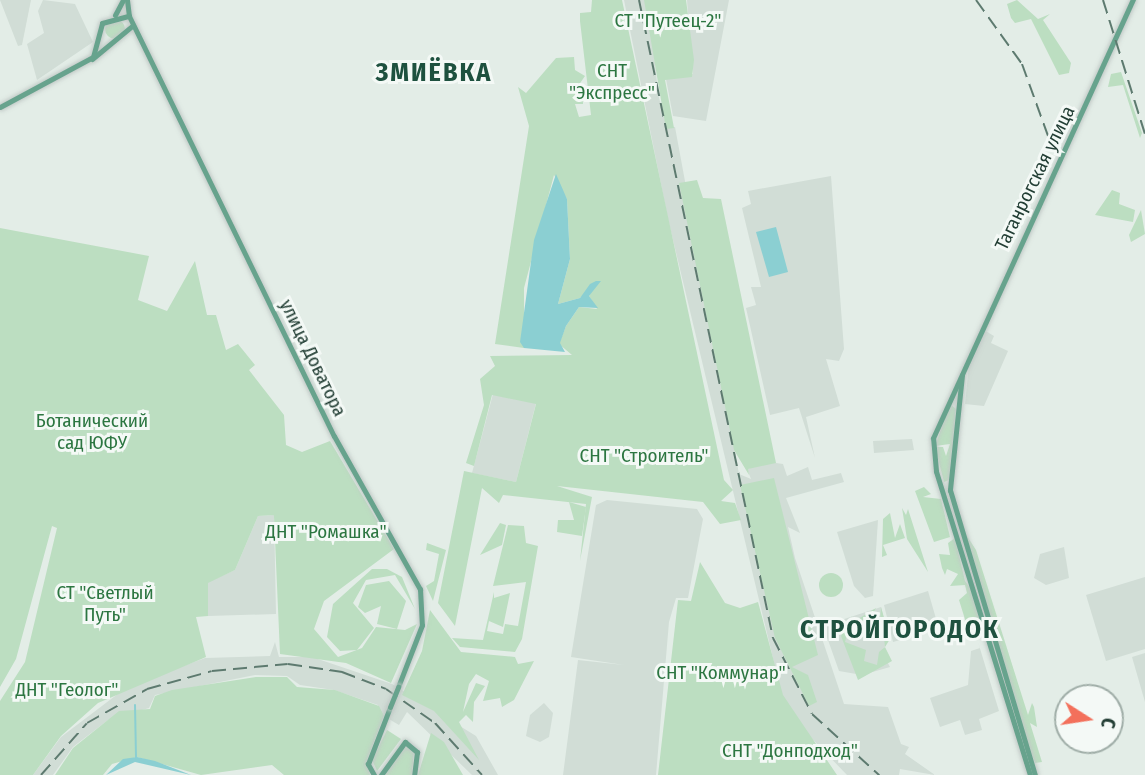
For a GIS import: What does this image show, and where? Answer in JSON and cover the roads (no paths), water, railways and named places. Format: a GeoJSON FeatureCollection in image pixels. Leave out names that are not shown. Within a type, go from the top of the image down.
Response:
{"type":"FeatureCollection","features":[{"type":"Feature","properties":{"kind":"main road"},"geometry":{"type":"LineString","coordinates":[[0,109],[93,57],[101,25],[115,15],[125,0]]}},
{"type":"Feature","properties":{"kind":"main road"},"geometry":{"type":"LineString","coordinates":[[0,109],[125,38],[132,23],[125,0]]}},
{"type":"Feature","properties":{"kind":"main road","name":"Таганрогская улица"},"geometry":{"type":"LineString","coordinates":[[1032,775],[939,479],[933,438],[951,393],[1133,0]]}},
{"type":"Feature","properties":{"kind":"main road"},"geometry":{"type":"LineString","coordinates":[[115,15],[129,16]]}},
{"type":"Feature","properties":{"kind":"main road","name":"улица Доватора"},"geometry":{"type":"LineString","coordinates":[[132,23],[359,486],[420,589],[422,625],[368,764],[374,775]]}},
{"type":"Feature","properties":{"kind":"main road"},"geometry":{"type":"LineString","coordinates":[[100,37],[117,43]]}},
{"type":"Feature","properties":{"kind":"main road"},"geometry":{"type":"LineString","coordinates":[[125,38],[142,43]]}},
{"type":"Feature","properties":{"kind":"main road","name":"Таганрогская улица"},"geometry":{"type":"LineString","coordinates":[[962,369],[950,490],[1032,775]]}},
{"type":"Feature","properties":{"kind":"main road"},"geometry":{"type":"LineString","coordinates":[[951,393],[953,399],[959,395]]}},
{"type":"Feature","properties":{"kind":"main road"},"geometry":{"type":"LineString","coordinates":[[946,405],[957,408]]}},
{"type":"Feature","properties":{"kind":"main road"},"geometry":{"type":"LineString","coordinates":[[939,479],[951,478]]}},
{"type":"Feature","properties":{"kind":"main road"},"geometry":{"type":"LineString","coordinates":[[943,492],[945,486],[950,490]]}},
{"type":"Feature","properties":{"kind":"main road"},"geometry":{"type":"LineString","coordinates":[[382,775],[405,742],[417,752],[414,775]]}},
{"type":"Feature","properties":{"kind":"water"},"geometry":{"type":"Polygon","coordinates":[[[556,174],[567,199],[570,259],[558,304],[580,298],[590,284],[601,281],[589,296],[598,308],[579,307],[566,326],[560,343],[565,352],[524,348],[520,342],[534,240],[556,174]]]}},
{"type":"Feature","properties":{"kind":"water"},"geometry":{"type":"Polygon","coordinates":[[[776,227],[788,272],[769,277],[756,232],[776,227]]]}},
{"type":"Feature","properties":{"kind":"water"},"geometry":{"type":"Polygon","coordinates":[[[137,757],[191,775],[135,762],[106,775],[123,759],[137,757]]]}},
{"type":"Feature","properties":{"kind":"waterway"},"geometry":{"type":"LineString","coordinates":[[135,705],[136,759]]}},
{"type":"Feature","properties":{"kind":"railway"},"geometry":{"type":"LineString","coordinates":[[639,0],[773,638],[812,714],[879,775]]}},
{"type":"Feature","properties":{"kind":"railway"},"geometry":{"type":"LineString","coordinates":[[976,0],[1022,64],[1048,136]]}},
{"type":"Feature","properties":{"kind":"railway"},"geometry":{"type":"LineString","coordinates":[[1103,0],[1145,134]]}},
{"type":"Feature","properties":{"kind":"railway"},"geometry":{"type":"LineString","coordinates":[[41,775],[87,723],[147,689],[212,671],[288,664],[342,672],[386,689],[435,723],[482,775]]}},
{"type":"Feature","properties":{"kind":"district","name":"ЗМИЁВКА"},"geometry":{"type":"Point","coordinates":[434,73]}},
{"type":"Feature","properties":{"kind":"district","name":"СТРОЙГОРОДОК"},"geometry":{"type":"Point","coordinates":[900,630]}},
{"type":"Feature","properties":{"kind":"park label","name":"СТ \"Путеец-2\""},"geometry":{"type":"Point","coordinates":[668,21]}},
{"type":"Feature","properties":{"kind":"park label","name":"СНТ \"Экспресс\""},"geometry":{"type":"Point","coordinates":[612,82]}},
{"type":"Feature","properties":{"kind":"park label","name":"Ботанический сад ЮФУ"},"geometry":{"type":"Point","coordinates":[92,432]}},
{"type":"Feature","properties":{"kind":"park label","name":"СНТ \"Строитель\""},"geometry":{"type":"Point","coordinates":[644,456]}},
{"type":"Feature","properties":{"kind":"park label","name":"ДНТ \"Ромашка\""},"geometry":{"type":"Point","coordinates":[326,532]}},
{"type":"Feature","properties":{"kind":"park label","name":"СТ \"Светлый Путь\""},"geometry":{"type":"Point","coordinates":[105,604]}},
{"type":"Feature","properties":{"kind":"park label","name":"СНТ \"Коммунар\""},"geometry":{"type":"Point","coordinates":[721,673]}},
{"type":"Feature","properties":{"kind":"park label","name":"ДНТ \"Геолог\""},"geometry":{"type":"Point","coordinates":[67,690]}},
{"type":"Feature","properties":{"kind":"park label","name":"СНТ \"Донподход\""},"geometry":{"type":"Point","coordinates":[790,751]}}]}
